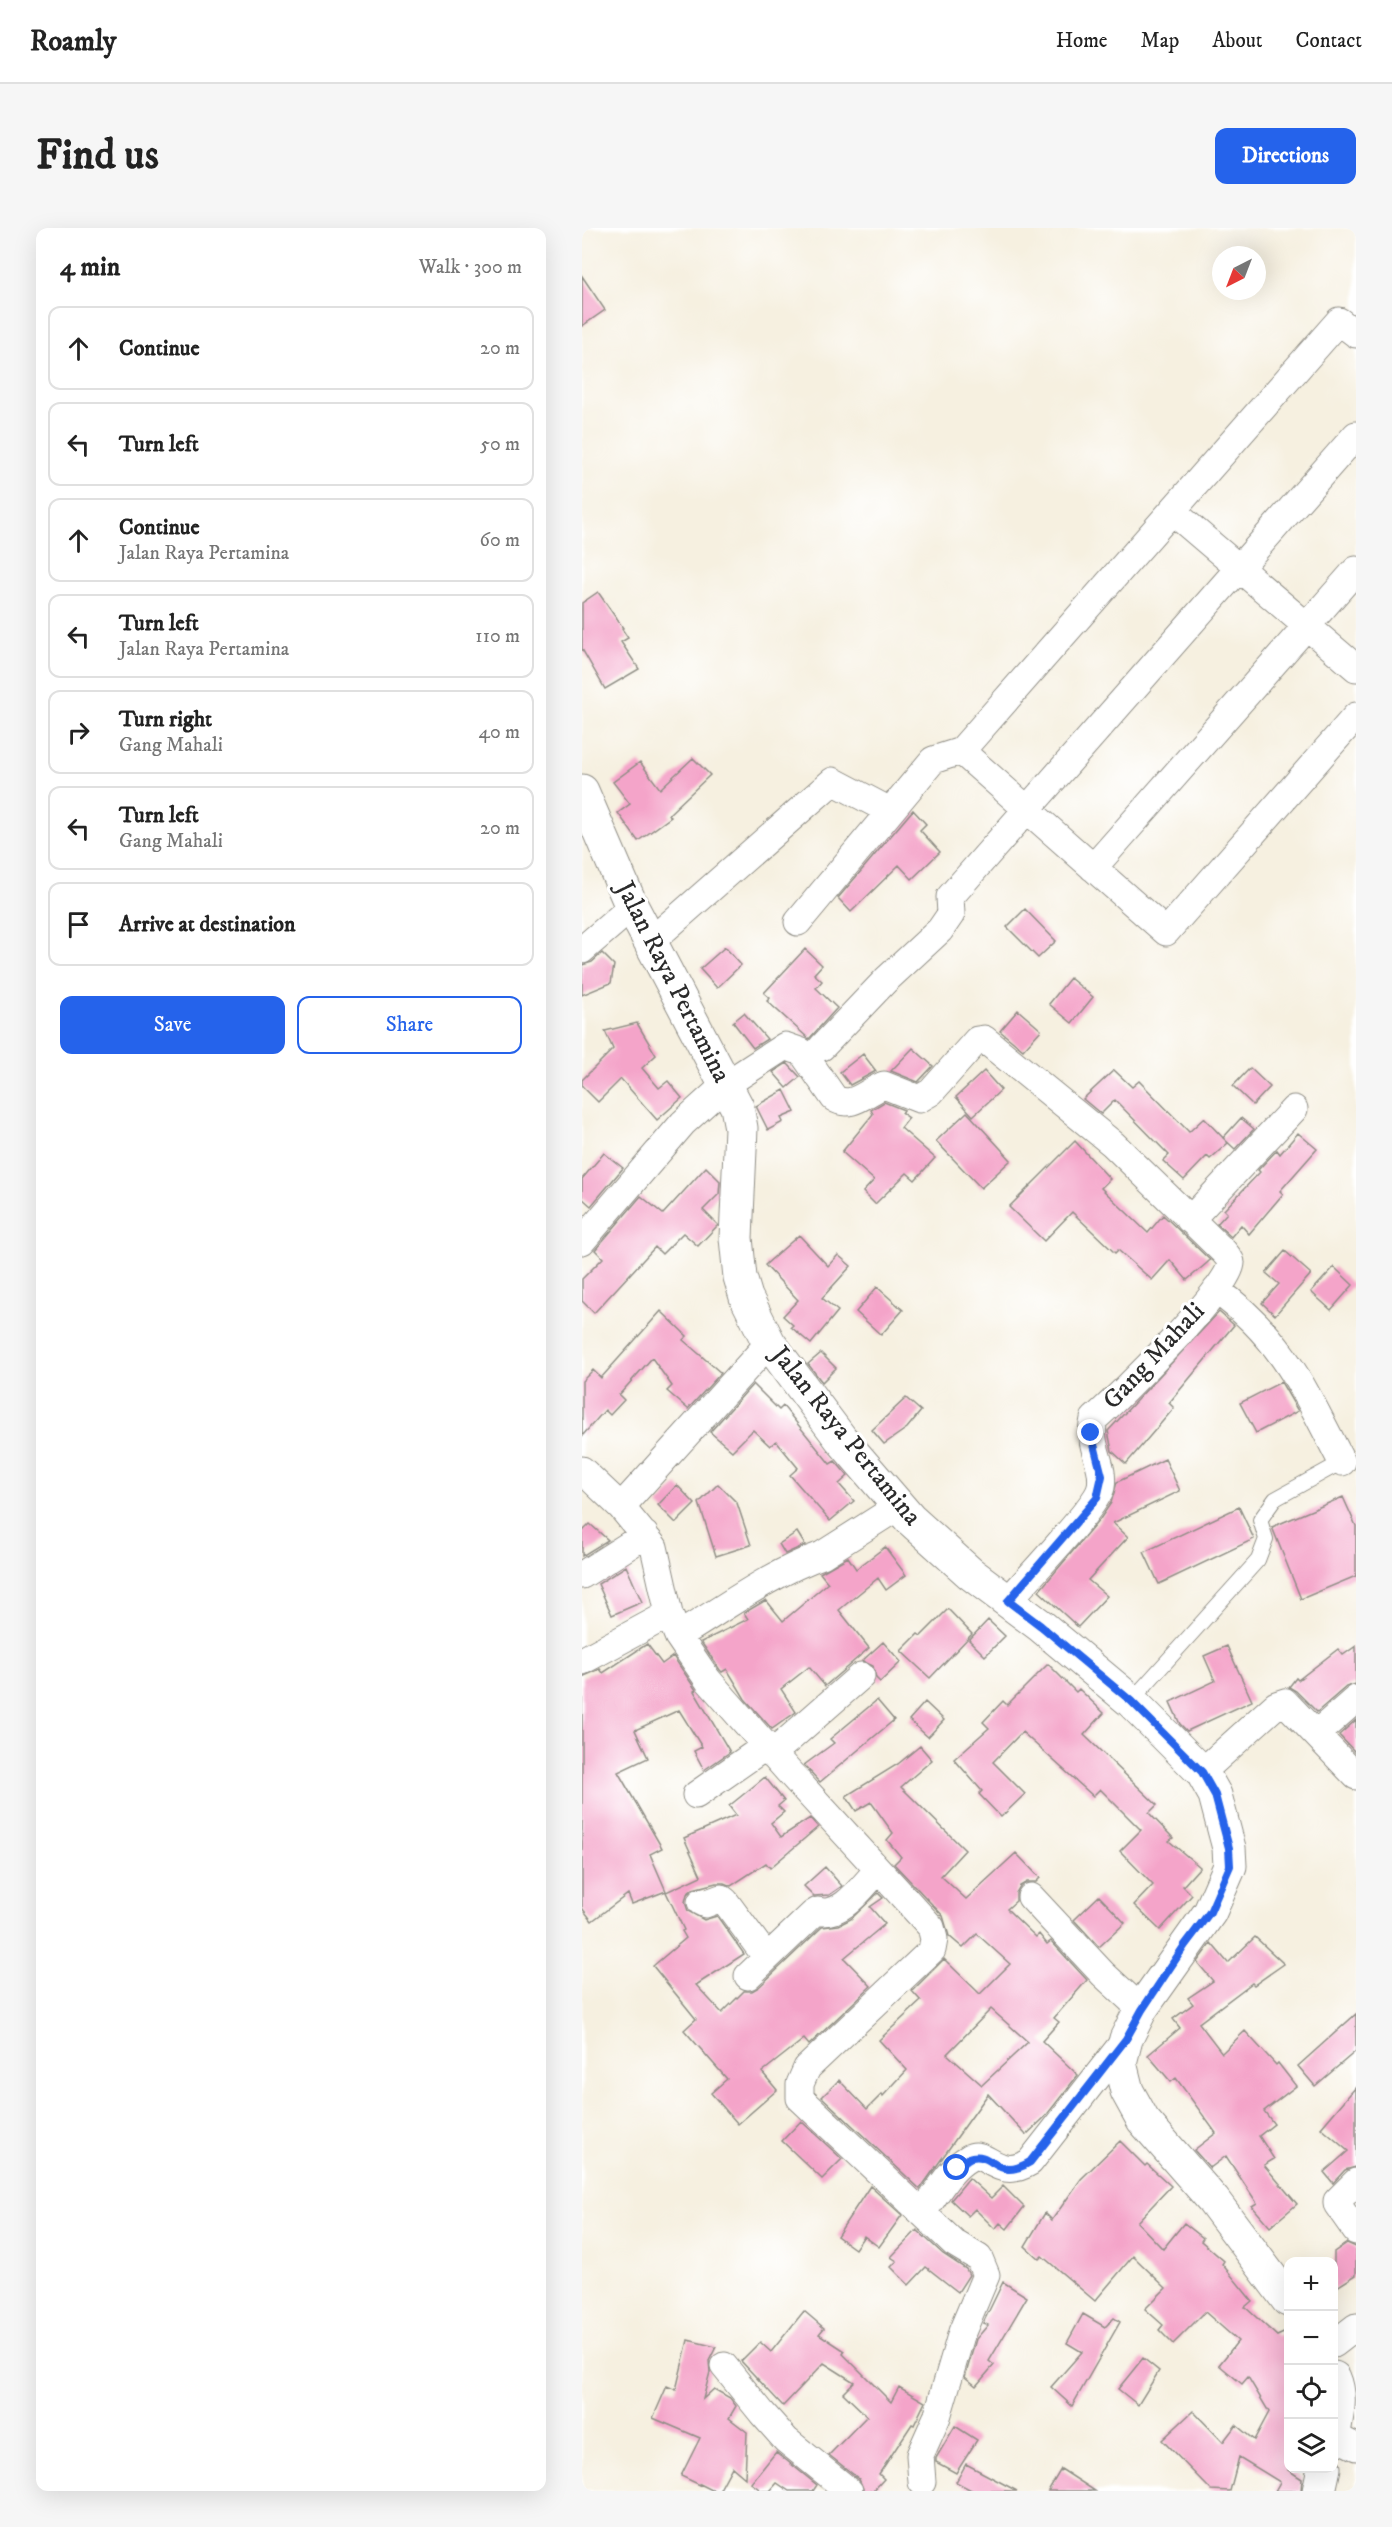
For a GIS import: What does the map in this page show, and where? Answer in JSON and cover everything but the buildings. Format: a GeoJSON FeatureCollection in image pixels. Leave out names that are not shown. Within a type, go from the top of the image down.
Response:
{"type":"FeatureCollection","features":[{"type":"Feature","properties":{"kind":"main road","name":"Jalan Raya Pertamina"},"geometry":{"type":"LineString","coordinates":[[582,790],[632,908],[737,1107],[741,1128],[736,1238],[740,1277],[746,1297],[769,1343],[841,1439],[910,1519],[970,1573],[1041,1626],[1131,1701],[1202,1772],[1215,1795],[1229,1848],[1230,1866],[1210,1912],[1142,2010],[1126,2039],[1120,2063],[1127,2091],[1143,2120],[1213,2200],[1284,2295]]}},
{"type":"Feature","properties":{"kind":"main road"},"geometry":{"type":"LineString","coordinates":[[1338,2387],[1338,2409]]}},
{"type":"Feature","properties":{"kind":"main road"},"geometry":{"type":"LineString","coordinates":[[1318,2491],[1323,2473]]}},
{"type":"Feature","properties":{"kind":"street"},"geometry":{"type":"LineString","coordinates":[[798,922],[933,759],[961,751],[1339,321],[1356,334]]}},
{"type":"Feature","properties":{"kind":"street"},"geometry":{"type":"LineString","coordinates":[[822,1047],[886,980],[940,930],[951,914],[950,897],[1356,435]]}},
{"type":"Feature","properties":{"kind":"street"},"geometry":{"type":"LineString","coordinates":[[1172,511],[1356,668]]}},
{"type":"Feature","properties":{"kind":"street"},"geometry":{"type":"LineString","coordinates":[[1093,868],[1356,570]]}},
{"type":"Feature","properties":{"kind":"street"},"geometry":{"type":"LineString","coordinates":[[961,751],[1166,932],[1356,716]]}},
{"type":"Feature","properties":{"kind":"street"},"geometry":{"type":"LineString","coordinates":[[650,942],[833,781],[890,811]]}},
{"type":"Feature","properties":{"kind":"street"},"geometry":{"type":"LineString","coordinates":[[582,950],[632,908]]}},
{"type":"Feature","properties":{"kind":"street"},"geometry":{"type":"LineString","coordinates":[[582,1241],[683,1123],[725,1085],[785,1046],[802,1052],[834,1098],[840,1102],[849,1103],[884,1085],[919,1099],[931,1092],[977,1040],[984,1039],[1113,1144],[1191,1220],[1294,1109]]}},
{"type":"Feature","properties":{"kind":"street","name":"Gang Mahali"},"geometry":{"type":"LineString","coordinates":[[1008,1601],[1097,1498],[1102,1476],[1091,1433],[1094,1419],[1163,1351],[1216,1290],[1231,1266],[1231,1260],[1191,1220]]}},
{"type":"Feature","properties":{"kind":"street"},"geometry":{"type":"LineString","coordinates":[[1216,1290],[1240,1307],[1276,1346],[1297,1375],[1342,1462]]}},
{"type":"Feature","properties":{"kind":"street"},"geometry":{"type":"LineString","coordinates":[[621,1507],[769,1343]]}},
{"type":"Feature","properties":{"kind":"street"},"geometry":{"type":"LineString","coordinates":[[582,1470],[621,1507],[654,1547],[673,1625],[708,1680],[931,1927],[934,1939],[932,1950],[807,2068],[800,2084],[800,2098],[954,2243],[979,2258],[986,2275],[962,2332],[937,2417],[920,2455],[926,2488]]}},
{"type":"Feature","properties":{"kind":"street"},"geometry":{"type":"LineString","coordinates":[[582,1661],[751,1592],[809,1559],[822,1555],[899,1506]]}},
{"type":"Feature","properties":{"kind":"street"},"geometry":{"type":"LineString","coordinates":[[582,1575],[645,1535]]}},
{"type":"Feature","properties":{"kind":"street"},"geometry":{"type":"LineString","coordinates":[[696,1795],[769,1750],[861,1676]]}},
{"type":"Feature","properties":{"kind":"street"},"geometry":{"type":"LineString","coordinates":[[1316,1734],[1356,1699]]}},
{"type":"Feature","properties":{"kind":"street"},"geometry":{"type":"LineString","coordinates":[[1202,1772],[1276,1705],[1285,1702],[1356,1776]]}},
{"type":"Feature","properties":{"kind":"street"},"geometry":{"type":"LineString","coordinates":[[701,1902],[705,1904],[720,1898],[725,1901],[758,1967],[813,1914],[818,1911],[825,1913],[844,1905],[878,1870]]}},
{"type":"Feature","properties":{"kind":"street"},"geometry":{"type":"LineString","coordinates":[[1031,1897],[1103,1974],[1142,2010]]}},
{"type":"Feature","properties":{"kind":"street"},"geometry":{"type":"LineString","coordinates":[[922,2213],[957,2168],[970,2157],[978,2156],[1003,2169],[1018,2169],[1030,2162],[1126,2039]]}},
{"type":"Feature","properties":{"kind":"street"},"geometry":{"type":"LineString","coordinates":[[1356,2182],[1337,2200],[1337,2204],[1356,2231]]}},
{"type":"Feature","properties":{"kind":"street"},"geometry":{"type":"LineString","coordinates":[[1338,2340],[1356,2327]]}},
{"type":"Feature","properties":{"kind":"street"},"geometry":{"type":"LineString","coordinates":[[724,2366],[786,2440],[849,2491]]}},
{"type":"Feature","properties":{"kind":"street"},"geometry":{"type":"LineString","coordinates":[[1338,2437],[1356,2447]]}},
{"type":"Feature","properties":{"kind":"lane"},"geometry":{"type":"LineString","coordinates":[[1131,1701],[1258,1560],[1266,1539],[1260,1520],[1275,1499],[1342,1462]]}},
{"type":"Feature","properties":{"kind":"route"},"geometry":{"type":"LineString","coordinates":[[957,2168],[970,2157],[978,2156],[1003,2169],[1018,2169],[1030,2162],[1126,2039],[1142,2010],[1210,1912],[1230,1866],[1229,1848],[1215,1795],[1202,1772],[1131,1701],[1008,1601],[1097,1498],[1101,1489],[1102,1476],[1091,1433]]}}]}
